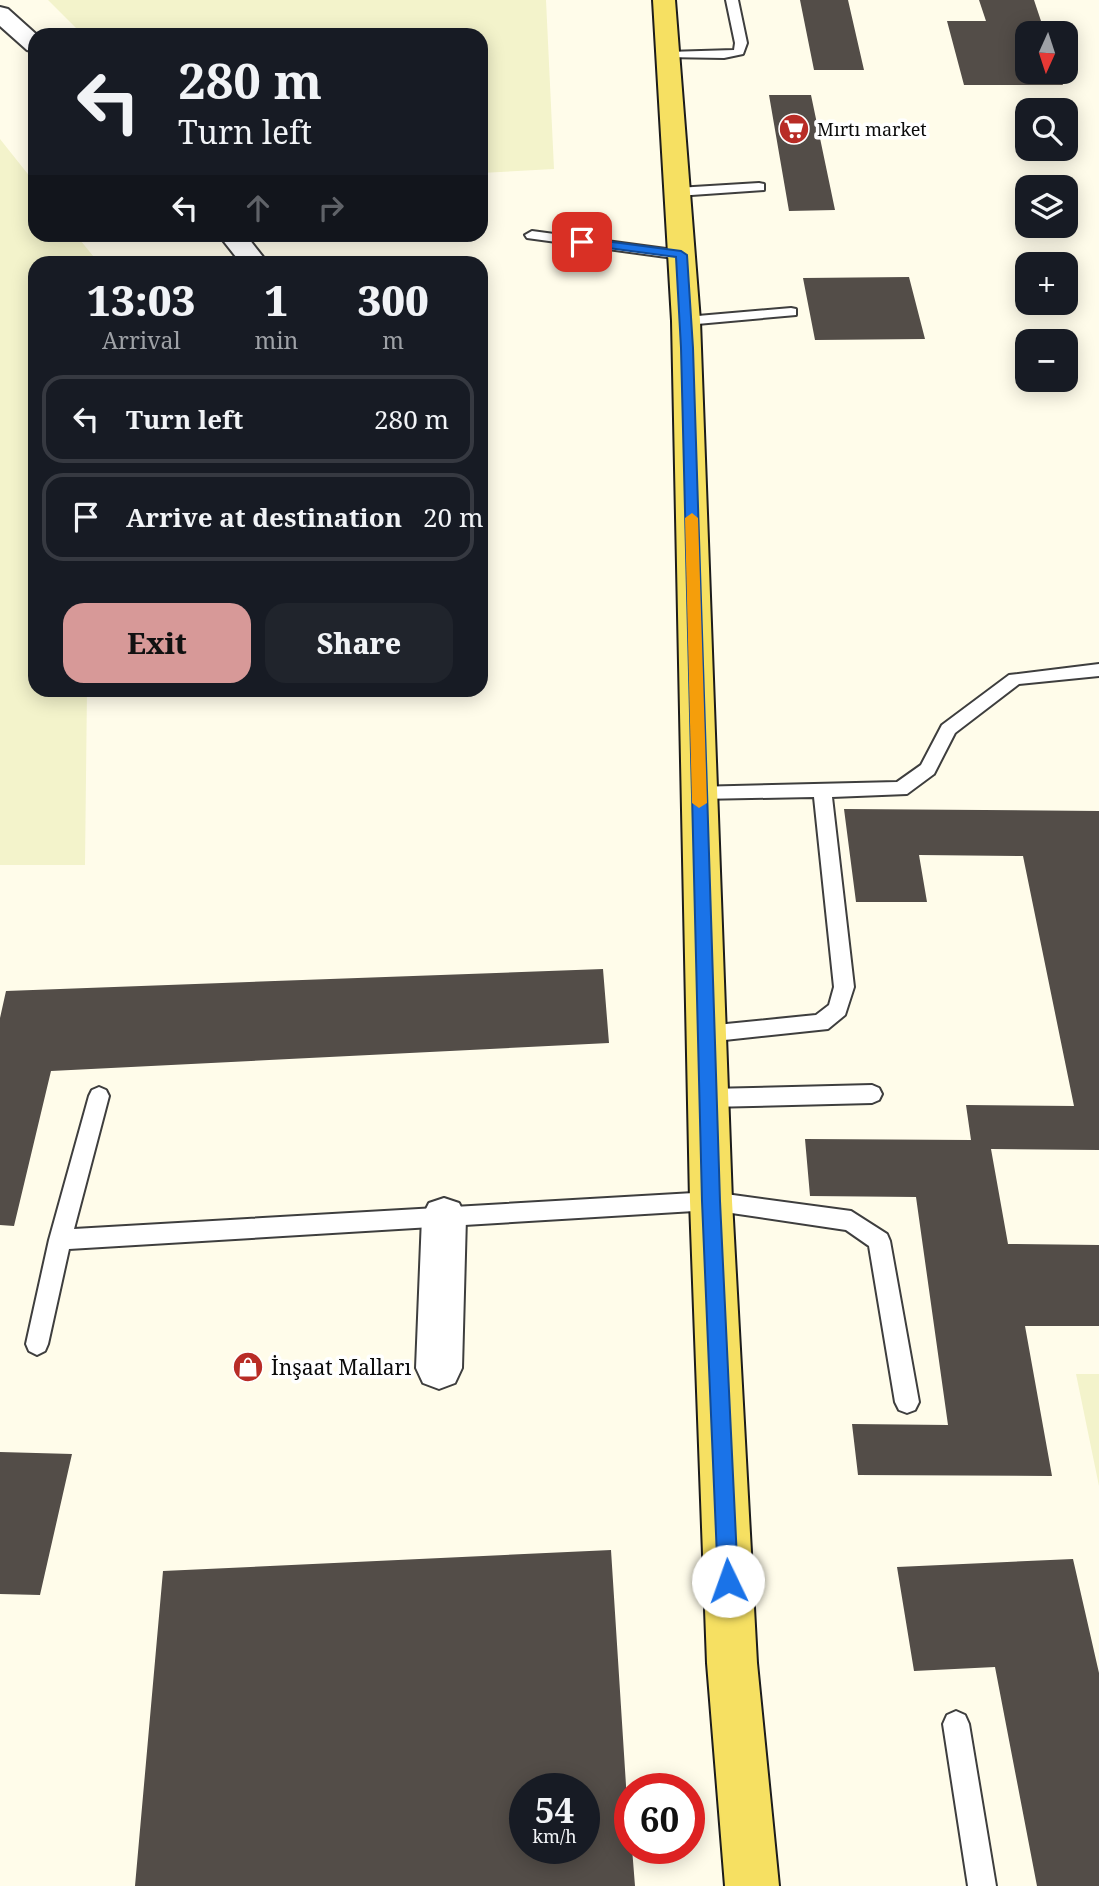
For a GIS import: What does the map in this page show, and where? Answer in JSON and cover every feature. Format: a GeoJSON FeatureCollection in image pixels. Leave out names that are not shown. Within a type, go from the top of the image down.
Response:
{"type":"FeatureCollection","features":[{"type":"Feature","properties":{"kind":"main road"},"geometry":{"type":"LineString","coordinates":[[664,0],[686,320],[711,1201],[732,1663],[752,1886]]}},
{"type":"Feature","properties":{"kind":"street"},"geometry":{"type":"LineString","coordinates":[[6,26],[28,40]]}},
{"type":"Feature","properties":{"kind":"street"},"geometry":{"type":"LineString","coordinates":[[238,242],[249,256]]}},
{"type":"Feature","properties":{"kind":"street"},"geometry":{"type":"LineString","coordinates":[[439,1368],[444,1217]]}},
{"type":"Feature","properties":{"kind":"lane"},"geometry":{"type":"LineString","coordinates":[[668,55],[724,55],[739,51],[741,43],[732,0]]}},
{"type":"Feature","properties":{"kind":"lane"},"geometry":{"type":"LineString","coordinates":[[677,192],[759,187]]}},
{"type":"Feature","properties":{"kind":"lane"},"geometry":{"type":"LineString","coordinates":[[533,235],[681,255]]}},
{"type":"Feature","properties":{"kind":"lane"},"geometry":{"type":"LineString","coordinates":[[686,320],[790,312]]}},
{"type":"Feature","properties":{"kind":"lane"},"geometry":{"type":"LineString","coordinates":[[699,792],[901,789],[928,769],[948,729],[1015,679],[1099,670]]}},
{"type":"Feature","properties":{"kind":"lane"},"geometry":{"type":"LineString","coordinates":[[706,1034],[821,1023],[838,1009],[844,987],[822,790]]}},
{"type":"Feature","properties":{"kind":"lane"},"geometry":{"type":"LineString","coordinates":[[708,1098],[872,1094]]}},
{"type":"Feature","properties":{"kind":"lane"},"geometry":{"type":"LineString","coordinates":[[37,1344],[60,1240],[99,1096]]}},
{"type":"Feature","properties":{"kind":"lane"},"geometry":{"type":"LineString","coordinates":[[60,1240],[711,1201],[851,1222],[879,1241],[907,1402]]}},
{"type":"Feature","properties":{"kind":"lane"},"geometry":{"type":"LineString","coordinates":[[956,1724],[982,1886]]}},
{"type":"Feature","properties":{"kind":"green space"},"geometry":{"type":"Polygon","coordinates":[[[48,0],[546,0],[554,169],[488,173],[488,28],[76,28],[48,0]]]}},
{"type":"Feature","properties":{"kind":"green space"},"geometry":{"type":"Polygon","coordinates":[[[0,139],[28,174],[28,242],[82,242],[93,256],[28,256],[28,697],[87,697],[85,865],[0,865],[0,139]]]}},
{"type":"Feature","properties":{"kind":"green space"},"geometry":{"type":"Polygon","coordinates":[[[1076,1374],[1099,1374],[1099,1486],[1076,1374]]]}},
{"type":"Feature","properties":{"kind":"building"},"geometry":{"type":"Polygon","coordinates":[[[800,0],[848,0],[864,70],[814,70],[800,0]]]}},
{"type":"Feature","properties":{"kind":"building"},"geometry":{"type":"Polygon","coordinates":[[[979,0],[1034,0],[1041,21],[1015,21],[1015,84],[1063,85],[964,85],[947,21],[986,21],[979,0]]]}},
{"type":"Feature","properties":{"kind":"building"},"geometry":{"type":"Polygon","coordinates":[[[769,95],[811,95],[835,210],[789,211],[769,95]]]}},
{"type":"Feature","properties":{"kind":"building"},"geometry":{"type":"Polygon","coordinates":[[[909,277],[925,339],[815,340],[803,278],[909,277]]]}},
{"type":"Feature","properties":{"kind":"building"},"geometry":{"type":"Polygon","coordinates":[[[844,809],[1099,811],[1099,1150],[991,1149],[1008,1244],[1099,1245],[1099,1326],[1025,1326],[1052,1476],[858,1475],[852,1424],[948,1425],[916,1197],[810,1196],[805,1139],[971,1140],[966,1105],[1074,1106],[1023,856],[919,855],[927,902],[856,902],[844,809]]]}},
{"type":"Feature","properties":{"kind":"building"},"geometry":{"type":"Polygon","coordinates":[[[603,969],[609,1043],[51,1071],[14,1226],[0,1225],[0,1018],[6,991],[603,969]]]}},
{"type":"Feature","properties":{"kind":"building"},"geometry":{"type":"Polygon","coordinates":[[[0,1452],[72,1454],[40,1595],[0,1594],[0,1452]]]}},
{"type":"Feature","properties":{"kind":"building"},"geometry":{"type":"Polygon","coordinates":[[[611,1550],[625,1773],[614,1773],[614,1864],[633,1864],[635,1886],[135,1886],[163,1571],[611,1550]]]}},
{"type":"Feature","properties":{"kind":"building"},"geometry":{"type":"Polygon","coordinates":[[[1073,1559],[1099,1673],[1099,1886],[1037,1886],[995,1667],[914,1671],[897,1567],[1073,1559]]]}},
{"type":"Feature","properties":{"kind":"slow traffic"},"geometry":{"type":"LineString","coordinates":[[692,518],[699,803]]}},
{"type":"Feature","properties":{"kind":"place","name":"Mırtı market"},"geometry":{"type":"Point","coordinates":[794,129]}},
{"type":"Feature","properties":{"kind":"place","name":"İnşaat Malları"},"geometry":{"type":"Point","coordinates":[248,1367]}},
{"type":"Feature","properties":{"kind":"route"},"geometry":{"type":"LineString","coordinates":[[582,242],[681,255],[687,348],[711,1201],[728,1581]]}}]}
